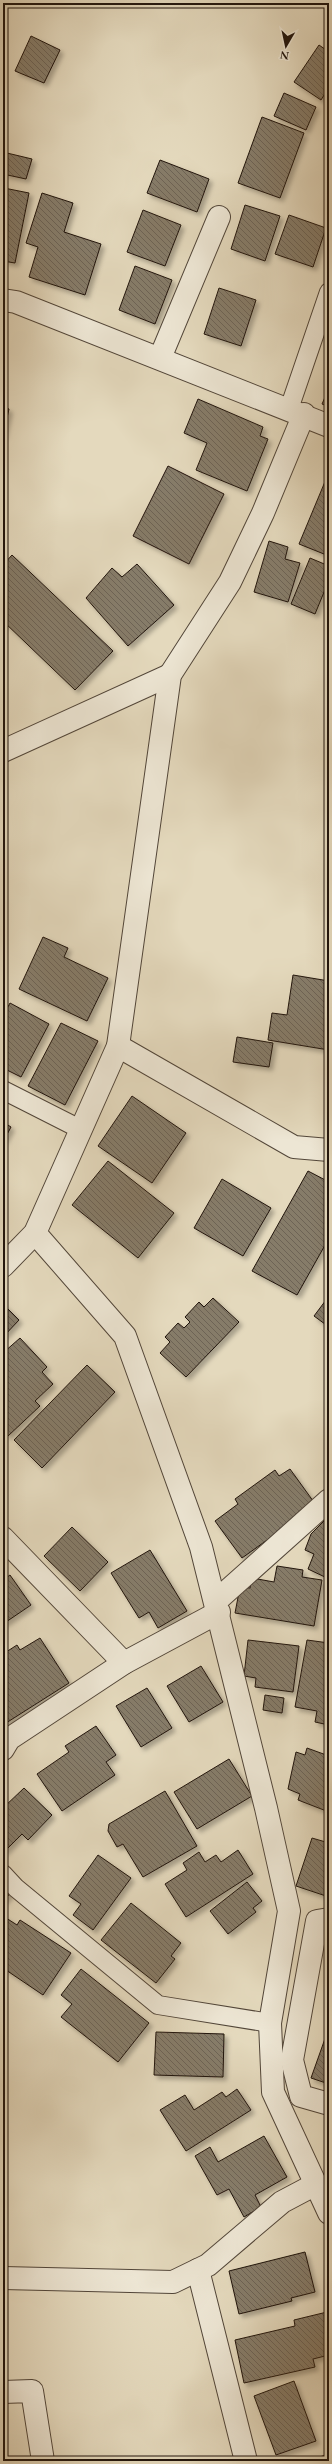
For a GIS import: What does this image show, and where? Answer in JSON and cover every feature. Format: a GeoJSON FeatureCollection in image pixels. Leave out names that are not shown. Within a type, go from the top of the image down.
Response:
{"type":"FeatureCollection","features":[{"type":"Feature","properties":{"kind":"street"},"geometry":{"type":"LineString","coordinates":[[160,358],[219,217]]}},
{"type":"Feature","properties":{"kind":"street"},"geometry":{"type":"LineString","coordinates":[[3,300],[16,302],[329,426]]}},
{"type":"Feature","properties":{"kind":"street"},"geometry":{"type":"LineString","coordinates":[[3,1266],[35,1233],[118,1046],[170,675],[230,582],[264,513],[296,412]]}},
{"type":"Feature","properties":{"kind":"street"},"geometry":{"type":"LineString","coordinates":[[3,750],[170,675]]}},
{"type":"Feature","properties":{"kind":"street"},"geometry":{"type":"LineString","coordinates":[[118,1046],[294,1147],[329,1150]]}},
{"type":"Feature","properties":{"kind":"street"},"geometry":{"type":"LineString","coordinates":[[35,1233],[125,1336],[201,1547],[218,1607],[289,1911],[270,2023],[273,2092],[329,2213]]}},
{"type":"Feature","properties":{"kind":"street"},"geometry":{"type":"LineString","coordinates":[[3,1749],[8,1739],[124,1663],[218,1607],[329,1500]]}},
{"type":"Feature","properties":{"kind":"street"},"geometry":{"type":"LineString","coordinates":[[3,1538],[124,1663]]}},
{"type":"Feature","properties":{"kind":"street"},"geometry":{"type":"LineString","coordinates":[[329,1919],[317,1921],[292,2060],[301,2096],[329,2104]]}},
{"type":"Feature","properties":{"kind":"street"},"geometry":{"type":"LineString","coordinates":[[3,2278],[173,2282],[208,2265],[282,2202],[316,2184]]}},
{"type":"Feature","properties":{"kind":"street"},"geometry":{"type":"LineString","coordinates":[[198,2270],[246,2461]]}},
{"type":"Feature","properties":{"kind":"street"},"geometry":{"type":"LineString","coordinates":[[3,2392],[32,2391],[43,2461]]}},
{"type":"Feature","properties":{"kind":"lane"},"geometry":{"type":"LineString","coordinates":[[296,412],[329,292]]}},
{"type":"Feature","properties":{"kind":"lane"},"geometry":{"type":"LineString","coordinates":[[3,1090],[80,1130]]}},
{"type":"Feature","properties":{"kind":"lane"},"geometry":{"type":"LineString","coordinates":[[3,1874],[16,1888],[158,2005],[270,2023]]}},
{"type":"Feature","properties":{"kind":"building"},"geometry":{"type":"Polygon","coordinates":[[[31,36],[60,50],[44,83],[15,71],[31,36]]]}},
{"type":"Feature","properties":{"kind":"building"},"geometry":{"type":"Polygon","coordinates":[[[319,45],[329,52],[329,87],[321,100],[294,82],[319,45]]]}},
{"type":"Feature","properties":{"kind":"building"},"geometry":{"type":"Polygon","coordinates":[[[284,93],[316,107],[306,130],[274,116],[284,93]]]}},
{"type":"Feature","properties":{"kind":"building"},"geometry":{"type":"Polygon","coordinates":[[[262,117],[304,133],[280,198],[238,183],[262,117]]]}},
{"type":"Feature","properties":{"kind":"building"},"geometry":{"type":"Polygon","coordinates":[[[7,153],[32,159],[26,179],[3,174],[7,153]]]}},
{"type":"Feature","properties":{"kind":"building"},"geometry":{"type":"Polygon","coordinates":[[[160,160],[209,179],[197,212],[147,193],[160,160]]]}},
{"type":"Feature","properties":{"kind":"building"},"geometry":{"type":"Polygon","coordinates":[[[4,188],[29,193],[15,263],[3,261],[4,188]]]}},
{"type":"Feature","properties":{"kind":"building"},"geometry":{"type":"Polygon","coordinates":[[[42,193],[73,203],[64,232],[101,244],[85,295],[29,277],[38,247],[26,243],[42,193]]]}},
{"type":"Feature","properties":{"kind":"building"},"geometry":{"type":"Polygon","coordinates":[[[245,205],[280,216],[265,261],[231,249],[245,205]]]}},
{"type":"Feature","properties":{"kind":"building"},"geometry":{"type":"Polygon","coordinates":[[[143,210],[181,225],[165,266],[127,252],[143,210]]]}},
{"type":"Feature","properties":{"kind":"building"},"geometry":{"type":"Polygon","coordinates":[[[289,215],[326,228],[313,267],[275,254],[289,215]]]}},
{"type":"Feature","properties":{"kind":"building"},"geometry":{"type":"Polygon","coordinates":[[[135,266],[172,280],[155,324],[119,310],[135,266]]]}},
{"type":"Feature","properties":{"kind":"building"},"geometry":{"type":"Polygon","coordinates":[[[219,288],[256,300],[241,346],[204,334],[219,288]]]}},
{"type":"Feature","properties":{"kind":"building"},"geometry":{"type":"Polygon","coordinates":[[[329,388],[329,407],[322,404],[329,388]]]}},
{"type":"Feature","properties":{"kind":"building"},"geometry":{"type":"Polygon","coordinates":[[[198,399],[263,427],[260,436],[268,439],[247,491],[196,470],[207,443],[184,433],[198,399]]]}},
{"type":"Feature","properties":{"kind":"building"},"geometry":{"type":"Polygon","coordinates":[[[3,407],[9,409],[3,436],[3,407]]]}},
{"type":"Feature","properties":{"kind":"building"},"geometry":{"type":"Polygon","coordinates":[[[168,466],[224,494],[189,564],[133,536],[168,466]]]}},
{"type":"Feature","properties":{"kind":"building"},"geometry":{"type":"Polygon","coordinates":[[[329,472],[329,556],[299,544],[329,472]]]}},
{"type":"Feature","properties":{"kind":"building"},"geometry":{"type":"Polygon","coordinates":[[[269,541],[288,547],[285,559],[300,563],[288,602],[254,592],[269,541]]]}},
{"type":"Feature","properties":{"kind":"building"},"geometry":{"type":"Polygon","coordinates":[[[12,555],[113,651],[75,690],[3,621],[3,565],[12,555]]]}},
{"type":"Feature","properties":{"kind":"building"},"geometry":{"type":"Polygon","coordinates":[[[310,558],[329,566],[329,580],[315,614],[291,604],[310,558]]]}},
{"type":"Feature","properties":{"kind":"building"},"geometry":{"type":"Polygon","coordinates":[[[137,564],[174,605],[128,646],[86,598],[112,568],[122,577],[137,564]]]}},
{"type":"Feature","properties":{"kind":"building"},"geometry":{"type":"Polygon","coordinates":[[[43,937],[68,948],[64,957],[108,978],[87,1021],[19,989],[43,937]]]}},
{"type":"Feature","properties":{"kind":"building"},"geometry":{"type":"Polygon","coordinates":[[[293,975],[329,981],[329,1050],[268,1040],[272,1013],[287,1015],[293,975]]]}},
{"type":"Feature","properties":{"kind":"building"},"geometry":{"type":"Polygon","coordinates":[[[10,1003],[49,1024],[21,1077],[3,1068],[3,1016],[10,1003]]]}},
{"type":"Feature","properties":{"kind":"building"},"geometry":{"type":"Polygon","coordinates":[[[61,1023],[98,1041],[65,1105],[28,1086],[61,1023]]]}},
{"type":"Feature","properties":{"kind":"building"},"geometry":{"type":"Polygon","coordinates":[[[237,1037],[273,1043],[269,1067],[233,1062],[237,1037]]]}},
{"type":"Feature","properties":{"kind":"building"},"geometry":{"type":"Polygon","coordinates":[[[132,1096],[186,1133],[152,1183],[98,1146],[132,1096]]]}},
{"type":"Feature","properties":{"kind":"building"},"geometry":{"type":"Polygon","coordinates":[[[3,1122],[11,1127],[3,1142],[3,1122]]]}},
{"type":"Feature","properties":{"kind":"building"},"geometry":{"type":"Polygon","coordinates":[[[108,1161],[174,1213],[138,1258],[72,1205],[108,1161]]]}},
{"type":"Feature","properties":{"kind":"building"},"geometry":{"type":"Polygon","coordinates":[[[308,1171],[329,1182],[329,1238],[297,1295],[252,1271],[308,1171]]]}},
{"type":"Feature","properties":{"kind":"building"},"geometry":{"type":"Polygon","coordinates":[[[222,1179],[271,1208],[243,1256],[194,1228],[222,1179]]]}},
{"type":"Feature","properties":{"kind":"building"},"geometry":{"type":"Polygon","coordinates":[[[329,1296],[329,1327],[314,1316],[329,1296]]]}},
{"type":"Feature","properties":{"kind":"building"},"geometry":{"type":"Polygon","coordinates":[[[213,1298],[239,1322],[186,1377],[160,1353],[170,1342],[165,1337],[178,1323],[184,1328],[190,1322],[185,1317],[199,1302],[204,1307],[213,1298]]]}},
{"type":"Feature","properties":{"kind":"building"},"geometry":{"type":"Polygon","coordinates":[[[3,1304],[19,1320],[3,1337],[3,1304]]]}},
{"type":"Feature","properties":{"kind":"building"},"geometry":{"type":"Polygon","coordinates":[[[20,1338],[47,1367],[42,1372],[53,1384],[35,1401],[40,1406],[8,1436],[3,1431],[3,1353],[20,1338]]]}},
{"type":"Feature","properties":{"kind":"building"},"geometry":{"type":"Polygon","coordinates":[[[87,1365],[115,1392],[42,1468],[14,1440],[87,1365]]]}},
{"type":"Feature","properties":{"kind":"building"},"geometry":{"type":"Polygon","coordinates":[[[290,1469],[316,1505],[242,1558],[215,1521],[238,1504],[235,1499],[275,1470],[279,1476],[290,1469]]]}},
{"type":"Feature","properties":{"kind":"building"},"geometry":{"type":"Polygon","coordinates":[[[329,1516],[329,1574],[327,1578],[308,1569],[314,1554],[305,1550],[311,1534],[329,1516]]]}},
{"type":"Feature","properties":{"kind":"building"},"geometry":{"type":"Polygon","coordinates":[[[72,1527],[108,1562],[80,1591],[44,1556],[72,1527]]]}},
{"type":"Feature","properties":{"kind":"building"},"geometry":{"type":"Polygon","coordinates":[[[150,1550],[187,1611],[158,1628],[149,1612],[139,1618],[111,1573],[150,1550]]]}},
{"type":"Feature","properties":{"kind":"building"},"geometry":{"type":"Polygon","coordinates":[[[277,1566],[303,1570],[302,1577],[322,1580],[314,1626],[235,1613],[240,1587],[250,1588],[252,1578],[274,1582],[277,1566]]]}},
{"type":"Feature","properties":{"kind":"building"},"geometry":{"type":"Polygon","coordinates":[[[10,1575],[31,1605],[3,1624],[3,1580],[10,1575]]]}},
{"type":"Feature","properties":{"kind":"building"},"geometry":{"type":"Polygon","coordinates":[[[40,1638],[69,1683],[6,1723],[3,1720],[3,1654],[17,1645],[20,1650],[40,1638]]]}},
{"type":"Feature","properties":{"kind":"building"},"geometry":{"type":"Polygon","coordinates":[[[248,1640],[299,1646],[293,1692],[255,1687],[256,1678],[244,1676],[248,1640]]]}},
{"type":"Feature","properties":{"kind":"building"},"geometry":{"type":"Polygon","coordinates":[[[307,1640],[329,1643],[329,1725],[315,1722],[317,1711],[295,1707],[307,1640]]]}},
{"type":"Feature","properties":{"kind":"building"},"geometry":{"type":"Polygon","coordinates":[[[201,1666],[223,1702],[189,1722],[167,1686],[201,1666]]]}},
{"type":"Feature","properties":{"kind":"building"},"geometry":{"type":"Polygon","coordinates":[[[147,1688],[172,1728],[141,1747],[116,1706],[147,1688]]]}},
{"type":"Feature","properties":{"kind":"building"},"geometry":{"type":"Polygon","coordinates":[[[265,1695],[284,1698],[282,1713],[263,1710],[265,1695]]]}},
{"type":"Feature","properties":{"kind":"building"},"geometry":{"type":"Polygon","coordinates":[[[96,1726],[116,1755],[106,1762],[115,1775],[62,1811],[37,1774],[69,1752],[65,1746],[96,1726]]]}},
{"type":"Feature","properties":{"kind":"building"},"geometry":{"type":"Polygon","coordinates":[[[307,1748],[329,1756],[329,1812],[298,1800],[300,1794],[288,1789],[296,1752],[305,1755],[307,1748]]]}},
{"type":"Feature","properties":{"kind":"building"},"geometry":{"type":"Polygon","coordinates":[[[229,1759],[252,1796],[197,1829],[174,1792],[229,1759]]]}},
{"type":"Feature","properties":{"kind":"building"},"geometry":{"type":"Polygon","coordinates":[[[24,1788],[52,1815],[28,1840],[22,1834],[3,1853],[3,1808],[24,1788]]]}},
{"type":"Feature","properties":{"kind":"building"},"geometry":{"type":"Polygon","coordinates":[[[165,1791],[197,1846],[143,1877],[123,1844],[117,1847],[108,1831],[109,1824],[165,1791]]]}},
{"type":"Feature","properties":{"kind":"building"},"geometry":{"type":"Polygon","coordinates":[[[312,1838],[329,1843],[329,1897],[296,1886],[312,1838]]]}},
{"type":"Feature","properties":{"kind":"building"},"geometry":{"type":"Polygon","coordinates":[[[238,1850],[253,1874],[186,1917],[165,1884],[187,1870],[183,1863],[199,1852],[205,1862],[216,1855],[221,1862],[238,1850]]]}},
{"type":"Feature","properties":{"kind":"building"},"geometry":{"type":"Polygon","coordinates":[[[98,1855],[131,1878],[93,1930],[73,1915],[81,1904],[69,1896],[98,1855]]]}},
{"type":"Feature","properties":{"kind":"building"},"geometry":{"type":"Polygon","coordinates":[[[247,1882],[262,1901],[253,1908],[256,1912],[228,1934],[210,1911],[247,1882]]]}},
{"type":"Feature","properties":{"kind":"building"},"geometry":{"type":"Polygon","coordinates":[[[3,1886],[11,1892],[3,1902],[3,1886]]]}},
{"type":"Feature","properties":{"kind":"building"},"geometry":{"type":"Polygon","coordinates":[[[131,1903],[181,1943],[171,1956],[175,1959],[156,1983],[101,1940],[131,1903]]]}},
{"type":"Feature","properties":{"kind":"building"},"geometry":{"type":"Polygon","coordinates":[[[3,1916],[17,1925],[20,1920],[71,1953],[43,1995],[3,1968],[3,1916]]]}},
{"type":"Feature","properties":{"kind":"building"},"geometry":{"type":"Polygon","coordinates":[[[81,1969],[149,2023],[118,2062],[61,2017],[72,2004],[61,1995],[81,1969]]]}},
{"type":"Feature","properties":{"kind":"building"},"geometry":{"type":"Polygon","coordinates":[[[156,2032],[224,2034],[223,2077],[154,2075],[156,2032]]]}},
{"type":"Feature","properties":{"kind":"building"},"geometry":{"type":"Polygon","coordinates":[[[327,2033],[329,2033],[329,2084],[311,2078],[327,2033]]]}},
{"type":"Feature","properties":{"kind":"building"},"geometry":{"type":"Polygon","coordinates":[[[237,2089],[251,2110],[186,2151],[160,2110],[185,2095],[194,2110],[222,2092],[226,2097],[237,2089]]]}},
{"type":"Feature","properties":{"kind":"building"},"geometry":{"type":"Polygon","coordinates":[[[264,2136],[287,2177],[255,2195],[261,2207],[244,2217],[229,2189],[217,2195],[195,2156],[210,2147],[218,2162],[264,2136]]]}},
{"type":"Feature","properties":{"kind":"building"},"geometry":{"type":"Polygon","coordinates":[[[305,2252],[315,2292],[291,2298],[292,2301],[239,2314],[229,2271],[305,2252]]]}},
{"type":"Feature","properties":{"kind":"building"},"geometry":{"type":"Polygon","coordinates":[[[327,2312],[329,2322],[329,2355],[313,2359],[315,2367],[244,2383],[235,2340],[295,2326],[294,2320],[327,2312]]]}},
{"type":"Feature","properties":{"kind":"building"},"geometry":{"type":"Polygon","coordinates":[[[294,2381],[316,2441],[276,2455],[254,2396],[294,2381]]]}},
{"type":"Feature","properties":{"kind":"building"},"geometry":{"type":"Polygon","coordinates":[[[329,2454],[329,2461],[307,2461],[329,2454]]]}}]}
